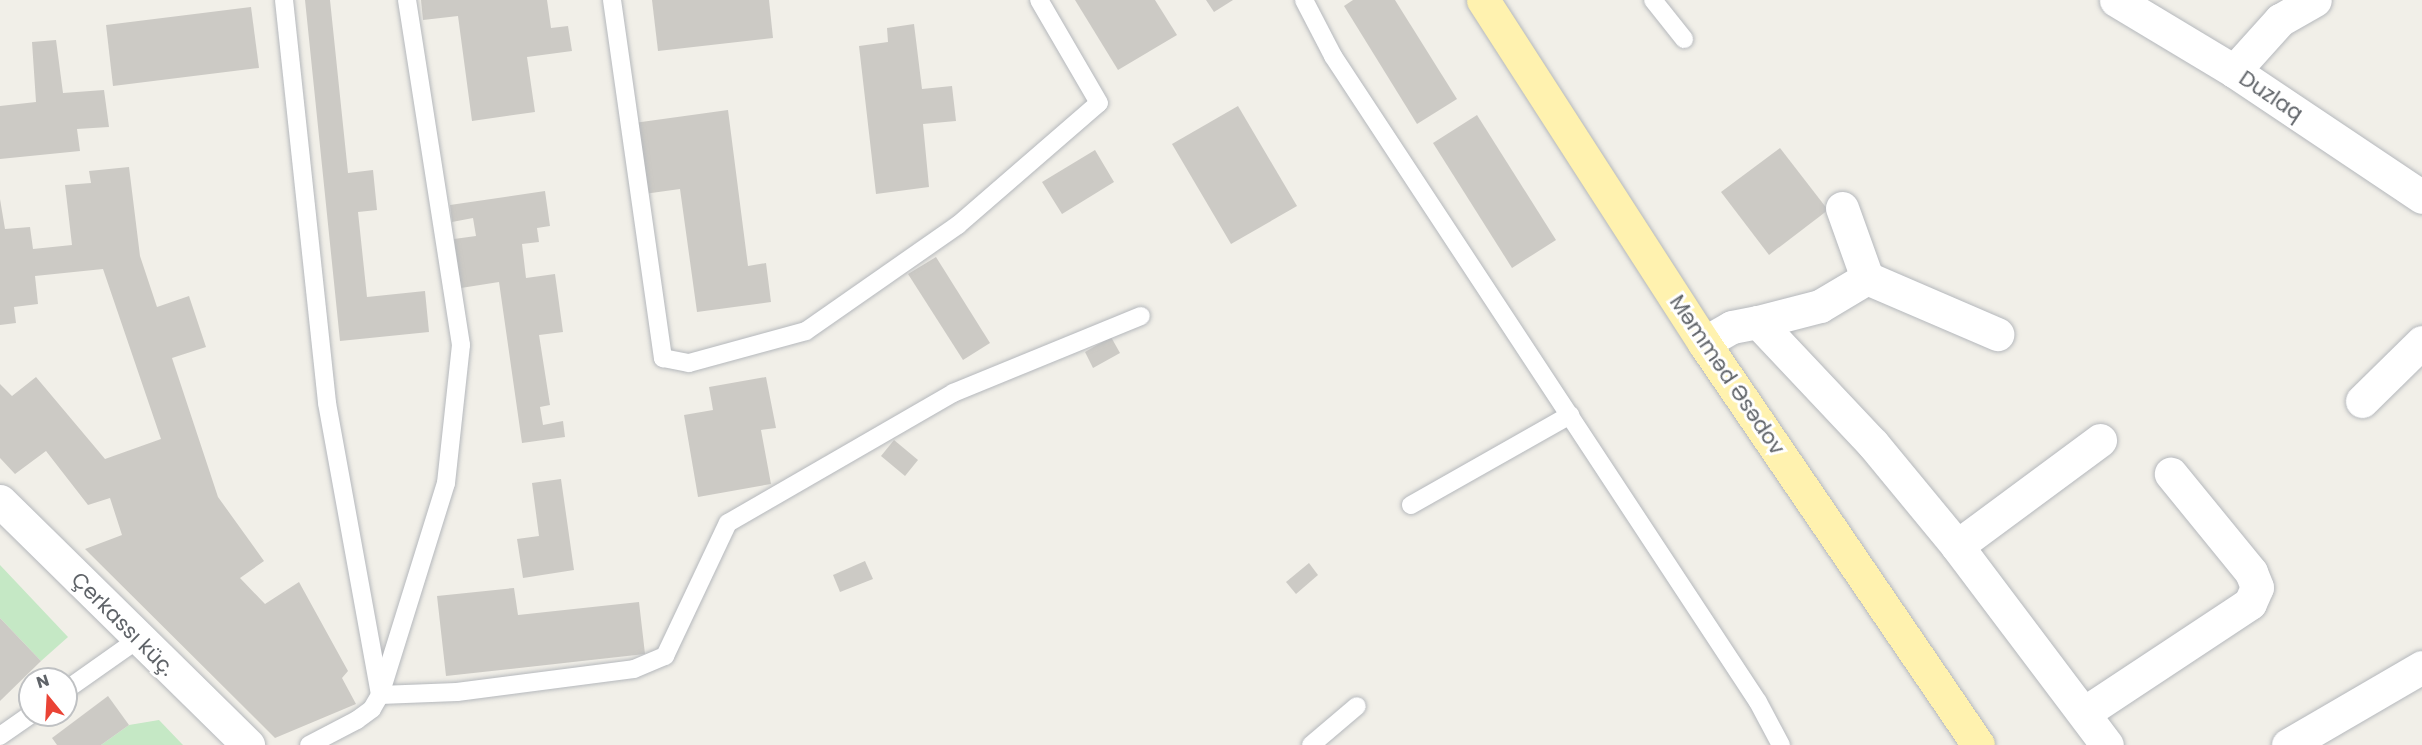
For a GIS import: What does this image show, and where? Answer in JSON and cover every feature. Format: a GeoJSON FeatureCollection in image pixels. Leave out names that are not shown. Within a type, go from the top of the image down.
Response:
{"type":"FeatureCollection","features":[{"type":"Feature","properties":{"kind":"main road","name":"Məmməd Əsədov"},"geometry":{"type":"LineString","coordinates":[[1483,0],[1704,343],[1977,745]]}},
{"type":"Feature","properties":{"kind":"street","name":"Duzlaq"},"geometry":{"type":"LineString","coordinates":[[2116,0],[2234,71],[2422,198]]}},
{"type":"Feature","properties":{"kind":"street"},"geometry":{"type":"LineString","coordinates":[[2234,71],[2280,20],[2315,0]]}},
{"type":"Feature","properties":{"kind":"street"},"geometry":{"type":"LineString","coordinates":[[1842,208],[1868,278],[1997,334]]}},
{"type":"Feature","properties":{"kind":"street"},"geometry":{"type":"LineString","coordinates":[[1704,343],[1731,327],[1820,306],[1868,278]]}},
{"type":"Feature","properties":{"kind":"street"},"geometry":{"type":"LineString","coordinates":[[1758,322],[1873,444],[1958,546],[2108,745]]}},
{"type":"Feature","properties":{"kind":"street"},"geometry":{"type":"LineString","coordinates":[[2362,401],[2422,342]]}},
{"type":"Feature","properties":{"kind":"street"},"geometry":{"type":"LineString","coordinates":[[1958,546],[2100,440]]}},
{"type":"Feature","properties":{"kind":"street"},"geometry":{"type":"LineString","coordinates":[[2084,713],[2250,603],[2257,587],[2251,572],[2171,474]]}},
{"type":"Feature","properties":{"kind":"street","name":"Çerkassı küç."},"geometry":{"type":"LineString","coordinates":[[0,501],[137,640],[248,745]]}},
{"type":"Feature","properties":{"kind":"street"},"geometry":{"type":"LineString","coordinates":[[2288,745],[2422,667]]}},
{"type":"Feature","properties":{"kind":"lane"},"geometry":{"type":"LineString","coordinates":[[284,0],[327,403],[380,695]]}},
{"type":"Feature","properties":{"kind":"lane"},"geometry":{"type":"LineString","coordinates":[[309,745],[357,720],[372,709],[380,695],[446,483],[461,345],[407,0]]}},
{"type":"Feature","properties":{"kind":"lane"},"geometry":{"type":"LineString","coordinates":[[612,0],[663,358],[689,363],[806,331],[958,225],[1099,103],[1039,0]]}},
{"type":"Feature","properties":{"kind":"lane"},"geometry":{"type":"LineString","coordinates":[[1304,0],[1333,56],[1758,702],[1781,745]]}},
{"type":"Feature","properties":{"kind":"lane"},"geometry":{"type":"LineString","coordinates":[[1653,0],[1684,39]]}},
{"type":"Feature","properties":{"kind":"lane"},"geometry":{"type":"LineString","coordinates":[[380,695],[457,692],[634,669],[665,656],[728,523],[953,393],[1141,316]]}},
{"type":"Feature","properties":{"kind":"lane"},"geometry":{"type":"LineString","coordinates":[[1411,506],[1570,415]]}},
{"type":"Feature","properties":{"kind":"lane"},"geometry":{"type":"LineString","coordinates":[[78,682],[137,640]]}},
{"type":"Feature","properties":{"kind":"lane"},"geometry":{"type":"LineString","coordinates":[[1311,745],[1357,706]]}},
{"type":"Feature","properties":{"kind":"lane"},"geometry":{"type":"LineString","coordinates":[[0,736],[18,723]]}},
{"type":"Feature","properties":{"kind":"green space"},"geometry":{"type":"Polygon","coordinates":[[[0,565],[68,637],[41,661],[0,618],[0,565]]]}},
{"type":"Feature","properties":{"kind":"green space"},"geometry":{"type":"Polygon","coordinates":[[[159,720],[183,745],[101,745],[129,725],[159,720]]]}},
{"type":"Feature","properties":{"kind":"building"},"geometry":{"type":"Polygon","coordinates":[[[305,0],[330,0],[348,173],[373,170],[377,210],[358,212],[367,297],[425,291],[429,332],[340,341],[305,0]]]}},
{"type":"Feature","properties":{"kind":"building"},"geometry":{"type":"Polygon","coordinates":[[[421,0],[547,0],[551,28],[568,26],[572,51],[527,57],[535,112],[472,121],[458,16],[423,20],[421,0]]]}},
{"type":"Feature","properties":{"kind":"building"},"geometry":{"type":"Polygon","coordinates":[[[652,0],[769,0],[773,38],[658,51],[652,0]]]}},
{"type":"Feature","properties":{"kind":"building"},"geometry":{"type":"Polygon","coordinates":[[[1075,0],[1155,0],[1177,35],[1118,70],[1075,0]]]}},
{"type":"Feature","properties":{"kind":"building"},"geometry":{"type":"Polygon","coordinates":[[[1206,0],[1233,0],[1214,12],[1206,0]]]}},
{"type":"Feature","properties":{"kind":"building"},"geometry":{"type":"Polygon","coordinates":[[[1353,0],[1395,0],[1457,99],[1417,124],[1344,6],[1353,0]]]}},
{"type":"Feature","properties":{"kind":"building"},"geometry":{"type":"Polygon","coordinates":[[[251,7],[259,68],[113,86],[106,25],[251,7]]]}},
{"type":"Feature","properties":{"kind":"building"},"geometry":{"type":"Polygon","coordinates":[[[914,24],[922,89],[952,86],[956,121],[923,124],[929,187],[876,194],[859,46],[888,42],[887,28],[914,24]]]}},
{"type":"Feature","properties":{"kind":"building"},"geometry":{"type":"Polygon","coordinates":[[[56,40],[63,93],[104,90],[109,127],[77,129],[80,151],[0,159],[0,106],[36,102],[32,42],[56,40]]]}},
{"type":"Feature","properties":{"kind":"building"},"geometry":{"type":"Polygon","coordinates":[[[1238,106],[1297,206],[1231,244],[1172,144],[1238,106]]]}},
{"type":"Feature","properties":{"kind":"building"},"geometry":{"type":"Polygon","coordinates":[[[728,110],[748,266],[766,263],[771,302],[697,312],[680,189],[644,194],[634,123],[728,110]]]}},
{"type":"Feature","properties":{"kind":"building"},"geometry":{"type":"Polygon","coordinates":[[[1477,115],[1556,240],[1512,268],[1433,143],[1477,115]]]}},
{"type":"Feature","properties":{"kind":"building"},"geometry":{"type":"Polygon","coordinates":[[[1780,148],[1828,210],[1769,255],[1721,192],[1780,148]]]}},
{"type":"Feature","properties":{"kind":"building"},"geometry":{"type":"Polygon","coordinates":[[[1095,150],[1114,182],[1062,214],[1042,182],[1095,150]]]}},
{"type":"Feature","properties":{"kind":"building"},"geometry":{"type":"Polygon","coordinates":[[[129,167],[140,256],[157,307],[189,296],[206,347],[172,358],[218,497],[264,561],[240,578],[265,604],[299,582],[348,671],[342,678],[356,704],[275,738],[85,549],[122,535],[110,498],[88,505],[46,451],[15,474],[0,458],[0,384],[12,396],[36,377],[105,459],[161,439],[103,269],[35,276],[38,304],[14,307],[16,323],[0,325],[0,199],[5,229],[30,227],[33,249],[72,245],[65,185],[91,183],[89,171],[129,167]]]}},
{"type":"Feature","properties":{"kind":"building"},"geometry":{"type":"Polygon","coordinates":[[[545,191],[550,226],[537,228],[539,242],[522,244],[526,278],[555,274],[563,332],[539,335],[550,405],[540,407],[543,425],[563,421],[565,437],[522,443],[499,282],[461,288],[454,239],[476,236],[473,218],[452,222],[450,205],[545,191]]]}},
{"type":"Feature","properties":{"kind":"building"},"geometry":{"type":"Polygon","coordinates":[[[936,257],[990,343],[963,360],[908,274],[936,257]]]}},
{"type":"Feature","properties":{"kind":"building"},"geometry":{"type":"Polygon","coordinates":[[[1111,337],[1120,353],[1093,368],[1085,352],[1111,337]]]}},
{"type":"Feature","properties":{"kind":"building"},"geometry":{"type":"Polygon","coordinates":[[[766,377],[776,428],[761,430],[771,484],[698,497],[684,415],[713,410],[709,387],[766,377]]]}},
{"type":"Feature","properties":{"kind":"building"},"geometry":{"type":"Polygon","coordinates":[[[894,440],[918,460],[905,476],[881,456],[894,440]]]}},
{"type":"Feature","properties":{"kind":"building"},"geometry":{"type":"Polygon","coordinates":[[[561,479],[574,570],[523,578],[517,539],[539,536],[532,483],[561,479]]]}},
{"type":"Feature","properties":{"kind":"building"},"geometry":{"type":"Polygon","coordinates":[[[865,561],[873,579],[840,592],[833,575],[865,561]]]}},
{"type":"Feature","properties":{"kind":"building"},"geometry":{"type":"Polygon","coordinates":[[[1309,563],[1318,575],[1296,594],[1286,582],[1309,563]]]}},
{"type":"Feature","properties":{"kind":"building"},"geometry":{"type":"Polygon","coordinates":[[[514,588],[518,615],[639,602],[645,654],[446,676],[437,596],[514,588]]]}},
{"type":"Feature","properties":{"kind":"building"},"geometry":{"type":"Polygon","coordinates":[[[0,618],[41,661],[35,667],[18,667],[18,683],[0,701],[0,618]]]}},
{"type":"Feature","properties":{"kind":"building"},"geometry":{"type":"Polygon","coordinates":[[[108,696],[129,725],[101,745],[57,745],[52,738],[67,727],[78,727],[78,718],[108,696]]]}}]}
